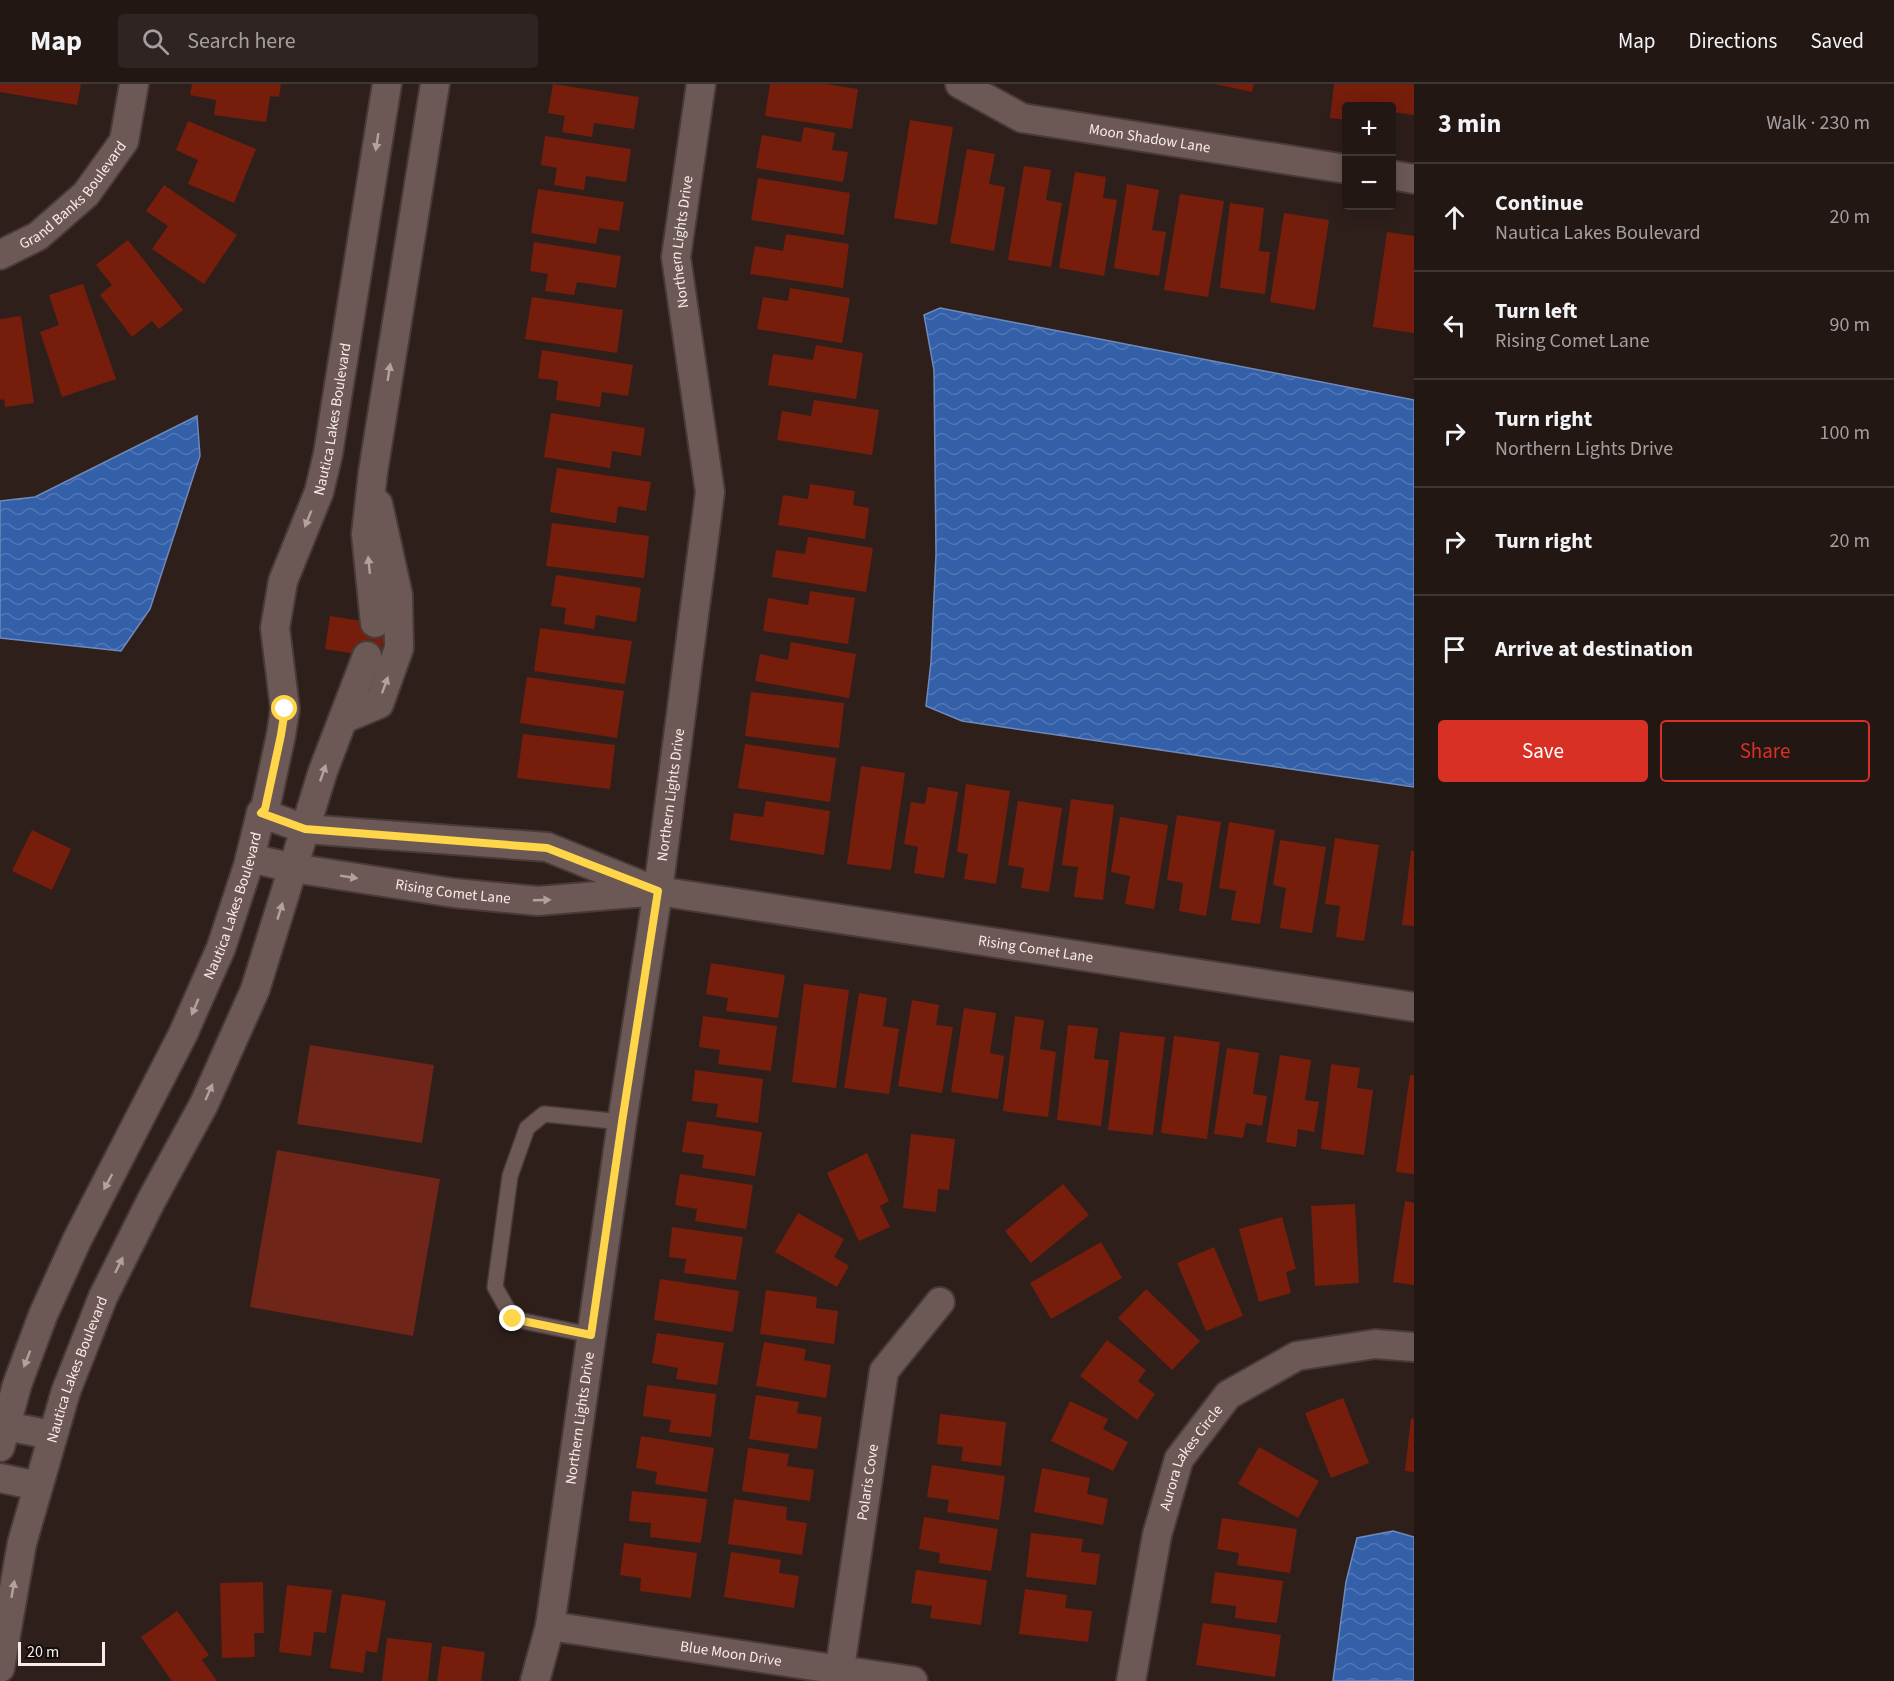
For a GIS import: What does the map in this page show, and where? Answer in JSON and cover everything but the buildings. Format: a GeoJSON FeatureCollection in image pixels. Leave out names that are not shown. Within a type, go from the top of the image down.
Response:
{"type":"FeatureCollection","features":[{"type":"Feature","properties":{"kind":"street","name":"Grand Banks Boulevard"},"geometry":{"type":"LineString","coordinates":[[0,255],[38,236],[86,194],[124,141],[134,84]]}},
{"type":"Feature","properties":{"kind":"street","name":"Nautica Lakes Boulevard"},"geometry":{"type":"LineString","coordinates":[[2,1433],[43,1315],[77,1240],[183,1035],[221,948],[250,858],[261,813],[265,809],[285,709],[275,628],[283,581],[319,492],[327,454],[387,84]]}},
{"type":"Feature","properties":{"kind":"street"},"geometry":{"type":"LineString","coordinates":[[375,623],[366,534],[372,481],[435,84]]}},
{"type":"Feature","properties":{"kind":"street","name":"Northern Lights Drive"},"geometry":{"type":"LineString","coordinates":[[535,1681],[550,1626],[622,1122],[658,891],[710,492],[676,257],[701,84]]}},
{"type":"Feature","properties":{"kind":"street","name":"Moon Shadow Lane"},"geometry":{"type":"LineString","coordinates":[[960,84],[1022,118],[1342,167]]}},
{"type":"Feature","properties":{"kind":"street"},"geometry":{"type":"LineString","coordinates":[[1396,177],[1414,179]]}},
{"type":"Feature","properties":{"kind":"street"},"geometry":{"type":"LineString","coordinates":[[343,719],[379,704],[399,648],[398,595],[372,481]]}},
{"type":"Feature","properties":{"kind":"street","name":"Nautica Lakes Boulevard"},"geometry":{"type":"LineString","coordinates":[[0,1668],[22,1543],[66,1391],[103,1297],[151,1201],[204,1104],[255,990],[323,771],[367,656]]}},
{"type":"Feature","properties":{"kind":"street","name":"Rising Comet Lane"},"geometry":{"type":"LineString","coordinates":[[261,813],[305,829],[547,848],[658,891],[1414,1006]]}},
{"type":"Feature","properties":{"kind":"street","name":"Rising Comet Lane"},"geometry":{"type":"LineString","coordinates":[[250,858],[293,868],[454,893],[538,901],[658,891]]}},
{"type":"Feature","properties":{"kind":"street","name":"Polaris Cove"},"geometry":{"type":"LineString","coordinates":[[839,1675],[884,1371],[940,1302]]}},
{"type":"Feature","properties":{"kind":"street","name":"Aurora Lakes Circle"},"geometry":{"type":"LineString","coordinates":[[1131,1681],[1157,1535],[1179,1459],[1228,1395],[1297,1356],[1375,1344],[1414,1347]]}},
{"type":"Feature","properties":{"kind":"street"},"geometry":{"type":"LineString","coordinates":[[2,1433],[52,1435]]}},
{"type":"Feature","properties":{"kind":"street"},"geometry":{"type":"LineString","coordinates":[[0,1478],[38,1486]]}},
{"type":"Feature","properties":{"kind":"street","name":"Blue Moon Drive"},"geometry":{"type":"LineString","coordinates":[[550,1626],[839,1675],[913,1681]]}},
{"type":"Feature","properties":{"kind":"lane"},"geometry":{"type":"LineString","coordinates":[[591,1335],[513,1319],[495,1287],[510,1176],[527,1128],[544,1114],[622,1122]]}},
{"type":"Feature","properties":{"kind":"shaded area"},"geometry":{"type":"Polygon","coordinates":[[[310,1045],[434,1065],[422,1143],[297,1124],[310,1045]]]}},
{"type":"Feature","properties":{"kind":"shaded area"},"geometry":{"type":"Polygon","coordinates":[[[277,1150],[440,1179],[413,1336],[250,1307],[277,1150]]]}},
{"type":"Feature","properties":{"kind":"water"},"geometry":{"type":"Polygon","coordinates":[[[940,308],[1414,400],[1414,787],[962,721],[926,706],[931,662],[936,554],[934,370],[924,315],[940,308]]]}},
{"type":"Feature","properties":{"kind":"water"},"geometry":{"type":"Polygon","coordinates":[[[197,416],[200,456],[150,609],[121,651],[0,638],[0,501],[35,497],[197,416]]]}},
{"type":"Feature","properties":{"kind":"water"},"geometry":{"type":"Polygon","coordinates":[[[1393,1531],[1414,1537],[1414,1681],[1333,1681],[1346,1582],[1357,1538],[1393,1531]]]}},
{"type":"Feature","properties":{"kind":"route"},"geometry":{"type":"LineString","coordinates":[[285,709],[265,809],[261,813],[305,829],[547,848],[658,891],[591,1335],[513,1319]]}}]}
